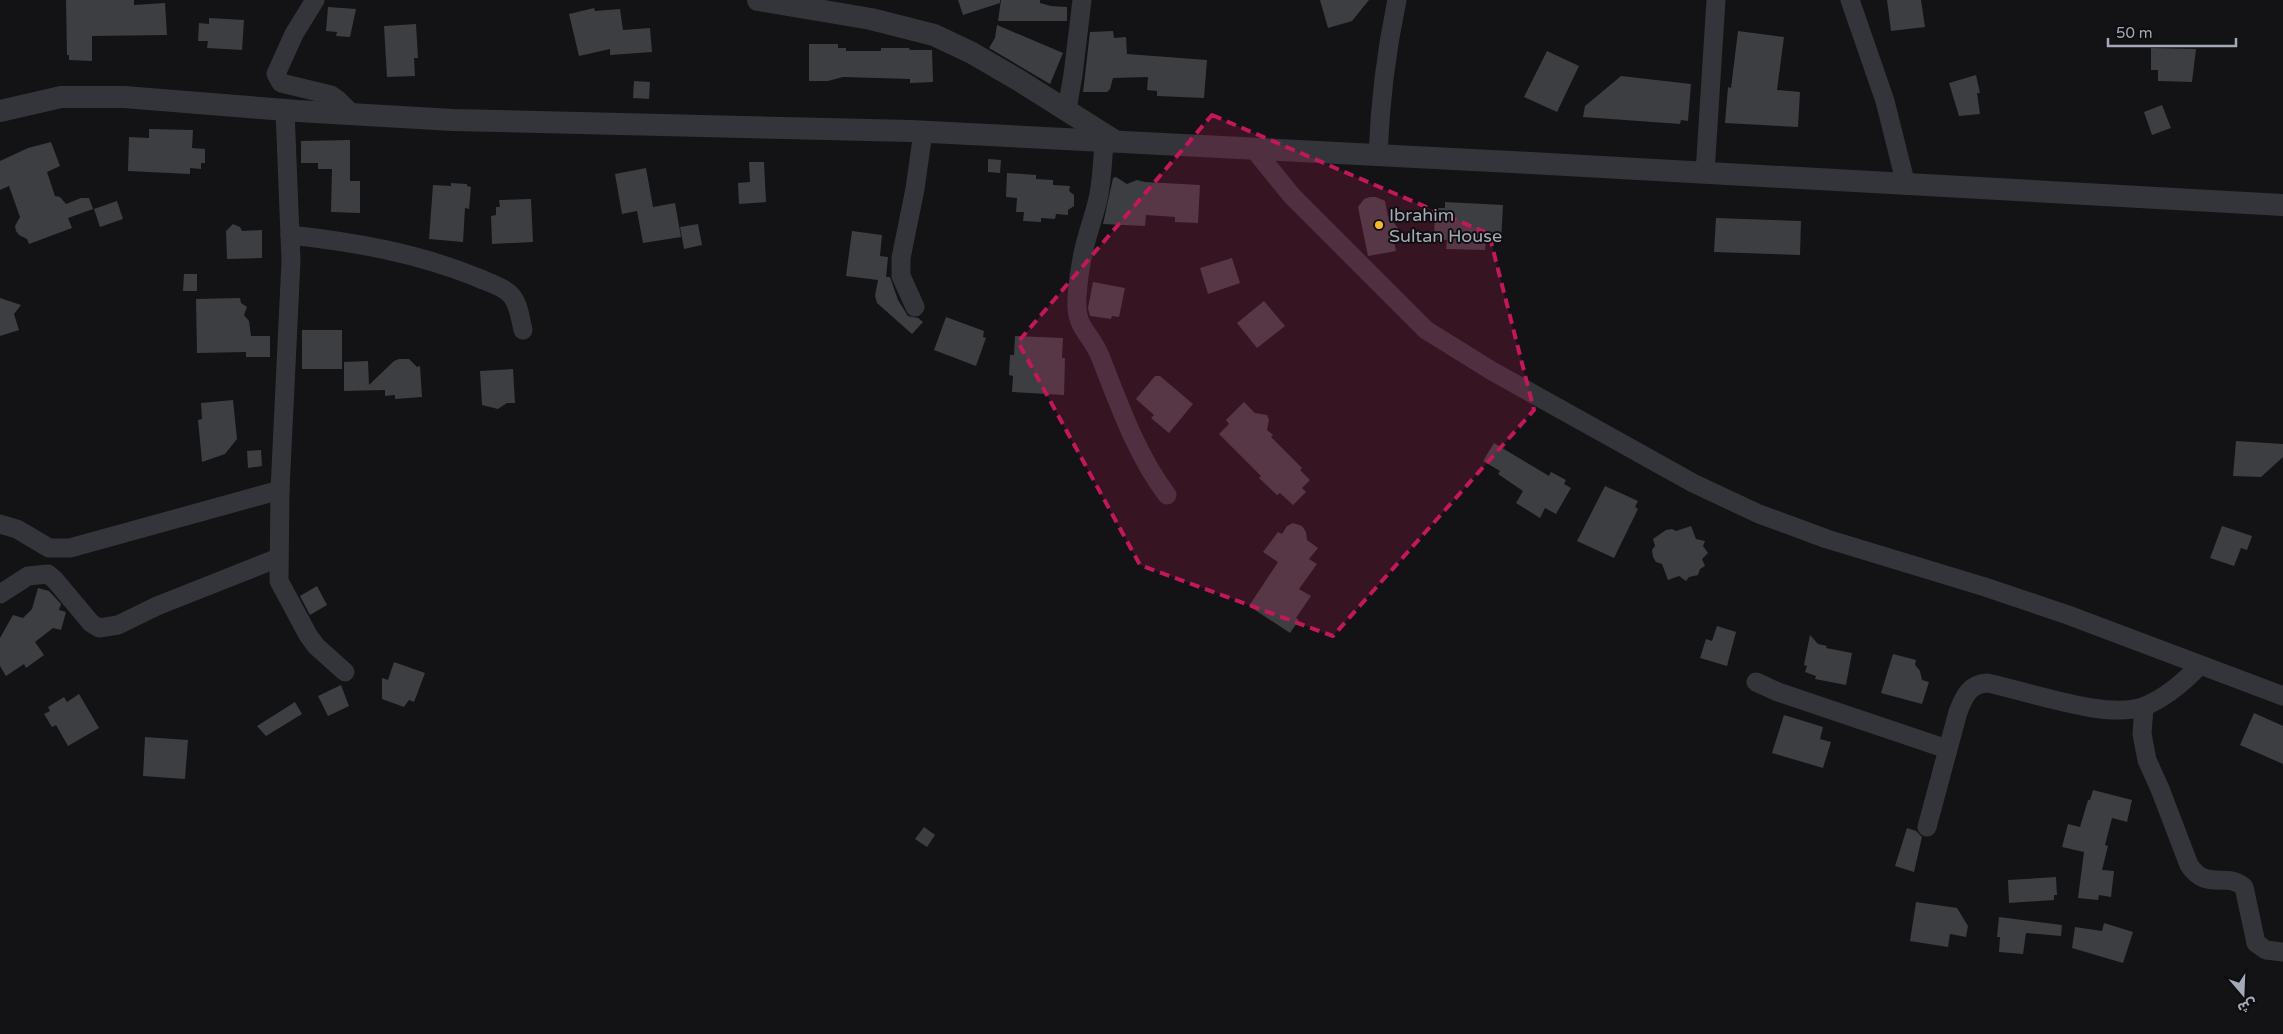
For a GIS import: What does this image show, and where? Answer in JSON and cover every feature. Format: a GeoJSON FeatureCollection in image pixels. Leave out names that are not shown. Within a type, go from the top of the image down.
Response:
{"type":"FeatureCollection","features":[{"type":"Feature","properties":{"kind":"street"},"geometry":{"type":"LineString","coordinates":[[314,0],[294,34],[276,74],[281,82],[331,95],[352,114]]}},
{"type":"Feature","properties":{"kind":"street"},"geometry":{"type":"LineString","coordinates":[[758,0],[871,19],[934,35],[972,53],[1067,109],[1110,141]]}},
{"type":"Feature","properties":{"kind":"street"},"geometry":{"type":"LineString","coordinates":[[1067,109],[1074,76],[1082,0]]}},
{"type":"Feature","properties":{"kind":"street"},"geometry":{"type":"LineString","coordinates":[[1378,155],[1381,94],[1387,46],[1397,0]]}},
{"type":"Feature","properties":{"kind":"street"},"geometry":{"type":"LineString","coordinates":[[1705,173],[1716,0]]}},
{"type":"Feature","properties":{"kind":"street"},"geometry":{"type":"LineString","coordinates":[[1850,0],[1885,101],[1906,185]]}},
{"type":"Feature","properties":{"kind":"street"},"geometry":{"type":"LineString","coordinates":[[0,111],[61,97],[124,97],[285,110],[453,120],[923,132],[1253,148],[2283,205]]}},
{"type":"Feature","properties":{"kind":"street"},"geometry":{"type":"LineString","coordinates":[[285,110],[290,235],[288,356],[280,490],[279,581],[300,621],[316,646],[345,672]]}},
{"type":"Feature","properties":{"kind":"street"},"geometry":{"type":"LineString","coordinates":[[915,306],[901,276],[901,258],[915,189],[923,132]]}},
{"type":"Feature","properties":{"kind":"street"},"geometry":{"type":"LineString","coordinates":[[1110,141],[1099,194],[1084,246],[1077,296],[1079,318],[1082,328],[1099,353],[1118,404],[1145,462],[1167,495]]}},
{"type":"Feature","properties":{"kind":"street"},"geometry":{"type":"LineString","coordinates":[[1253,148],[1292,196],[1426,330],[1492,371],[1693,483],[1759,514],[1827,539],[2003,593],[2283,696]]}},
{"type":"Feature","properties":{"kind":"street"},"geometry":{"type":"LineString","coordinates":[[290,235],[360,245],[421,258],[469,274],[511,295],[518,308],[523,330]]}},
{"type":"Feature","properties":{"kind":"street"},"geometry":{"type":"LineString","coordinates":[[0,524],[16,529],[49,548],[70,548],[280,490]]}},
{"type":"Feature","properties":{"kind":"street"},"geometry":{"type":"LineString","coordinates":[[0,594],[28,576],[48,574],[91,624],[98,628],[108,628],[157,606],[278,558]]}},
{"type":"Feature","properties":{"kind":"street"},"geometry":{"type":"LineString","coordinates":[[1926,828],[1947,749],[1968,690],[1982,684],[2012,688],[2110,711],[2144,707],[2169,693],[2200,665]]}},
{"type":"Feature","properties":{"kind":"street"},"geometry":{"type":"LineString","coordinates":[[1756,682],[1778,692],[1947,749]]}},
{"type":"Feature","properties":{"kind":"street"},"geometry":{"type":"LineString","coordinates":[[2144,707],[2142,734],[2147,760],[2189,865],[2194,873],[2207,880],[2233,881],[2244,887],[2256,942],[2266,950],[2283,952]]}},
{"type":"Feature","properties":{"kind":"highlighted area"},"geometry":{"type":"Polygon","coordinates":[[[1212,115],[1489,234],[1534,410],[1333,636],[1140,565],[1018,342],[1212,115]]]}},
{"type":"Feature","properties":{"kind":"building"},"geometry":{"type":"Polygon","coordinates":[[[66,0],[134,0],[134,5],[165,3],[167,35],[92,36],[92,61],[69,60],[69,55],[67,55],[66,0]]]}},
{"type":"Feature","properties":{"kind":"building"},"geometry":{"type":"Polygon","coordinates":[[[958,0],[1000,0],[1000,3],[963,15],[958,0]]]}},
{"type":"Feature","properties":{"kind":"building"},"geometry":{"type":"Polygon","coordinates":[[[1001,0],[1040,0],[1040,3],[1051,6],[1067,7],[1067,21],[998,21],[1001,0]]]}},
{"type":"Feature","properties":{"kind":"building"},"geometry":{"type":"Polygon","coordinates":[[[1320,0],[1369,0],[1352,21],[1328,28],[1320,0]]]}},
{"type":"Feature","properties":{"kind":"building"},"geometry":{"type":"Polygon","coordinates":[[[1887,0],[1921,0],[1925,27],[1891,31],[1887,0]]]}},
{"type":"Feature","properties":{"kind":"building"},"geometry":{"type":"Polygon","coordinates":[[[328,7],[356,9],[350,37],[336,36],[337,32],[326,31],[328,7]]]}},
{"type":"Feature","properties":{"kind":"building"},"geometry":{"type":"Polygon","coordinates":[[[594,8],[595,11],[620,9],[623,30],[650,28],[652,52],[610,55],[610,49],[579,56],[569,14],[594,8]]]}},
{"type":"Feature","properties":{"kind":"building"},"geometry":{"type":"Polygon","coordinates":[[[209,18],[244,20],[242,50],[207,48],[208,41],[198,41],[199,23],[209,24],[209,18]]]}},
{"type":"Feature","properties":{"kind":"building"},"geometry":{"type":"Polygon","coordinates":[[[416,24],[418,58],[414,58],[415,76],[387,77],[384,26],[416,24]]]}},
{"type":"Feature","properties":{"kind":"building"},"geometry":{"type":"Polygon","coordinates":[[[997,25],[1063,53],[1050,84],[989,48],[995,38],[997,25]]]}},
{"type":"Feature","properties":{"kind":"building"},"geometry":{"type":"Polygon","coordinates":[[[1113,31],[1114,38],[1126,37],[1127,54],[1207,60],[1204,98],[1157,96],[1157,91],[1147,90],[1148,77],[1113,78],[1110,89],[1107,92],[1083,92],[1090,32],[1113,31]]]}},
{"type":"Feature","properties":{"kind":"building"},"geometry":{"type":"Polygon","coordinates":[[[1738,31],[1784,37],[1777,90],[1800,92],[1798,127],[1725,123],[1728,87],[1731,88],[1738,31]]]}},
{"type":"Feature","properties":{"kind":"building"},"geometry":{"type":"Polygon","coordinates":[[[809,44],[838,44],[838,48],[846,48],[846,51],[881,51],[881,48],[932,50],[933,82],[910,83],[910,79],[843,77],[828,81],[809,81],[809,44]]]}},
{"type":"Feature","properties":{"kind":"building"},"geometry":{"type":"Polygon","coordinates":[[[2151,48],[2196,49],[2192,82],[2158,81],[2158,70],[2151,70],[2151,48]]]}},
{"type":"Feature","properties":{"kind":"building"},"geometry":{"type":"Polygon","coordinates":[[[1547,51],[1579,66],[1557,112],[1524,97],[1547,51]]]}},
{"type":"Feature","properties":{"kind":"building"},"geometry":{"type":"Polygon","coordinates":[[[1976,75],[1980,93],[1977,93],[1980,114],[1959,116],[1949,83],[1976,75]]]}},
{"type":"Feature","properties":{"kind":"building"},"geometry":{"type":"Polygon","coordinates":[[[1621,76],[1691,84],[1688,121],[1681,120],[1680,124],[1583,117],[1585,106],[1621,76]]]}},
{"type":"Feature","properties":{"kind":"building"},"geometry":{"type":"Polygon","coordinates":[[[634,81],[650,82],[649,99],[633,98],[634,81]]]}},
{"type":"Feature","properties":{"kind":"building"},"geometry":{"type":"Polygon","coordinates":[[[2162,105],[2171,128],[2152,135],[2144,112],[2162,105]]]}},
{"type":"Feature","properties":{"kind":"building"},"geometry":{"type":"Polygon","coordinates":[[[149,129],[193,130],[192,148],[205,149],[205,163],[201,163],[201,169],[190,168],[190,174],[128,171],[129,137],[149,138],[149,129]]]}},
{"type":"Feature","properties":{"kind":"building"},"geometry":{"type":"Polygon","coordinates":[[[350,140],[350,181],[360,181],[360,213],[331,212],[332,169],[318,169],[318,163],[301,163],[301,141],[350,140]]]}},
{"type":"Feature","properties":{"kind":"building"},"geometry":{"type":"Polygon","coordinates":[[[51,142],[60,166],[47,172],[55,196],[60,197],[66,204],[81,198],[89,198],[93,209],[68,218],[72,228],[29,244],[27,239],[16,231],[15,226],[20,217],[9,186],[0,190],[0,161],[28,148],[51,142]]]}},
{"type":"Feature","properties":{"kind":"building"},"geometry":{"type":"Polygon","coordinates":[[[988,159],[1001,160],[1000,173],[988,172],[988,159]]]}},
{"type":"Feature","properties":{"kind":"building"},"geometry":{"type":"Polygon","coordinates":[[[749,162],[764,162],[766,202],[739,204],[738,183],[750,182],[749,162]]]}},
{"type":"Feature","properties":{"kind":"building"},"geometry":{"type":"Polygon","coordinates":[[[646,168],[653,207],[675,203],[681,237],[643,243],[637,211],[622,214],[615,174],[646,168]]]}},
{"type":"Feature","properties":{"kind":"building"},"geometry":{"type":"Polygon","coordinates":[[[1007,173],[1036,175],[1036,179],[1053,180],[1053,185],[1070,186],[1069,191],[1074,195],[1074,206],[1068,210],[1068,215],[1056,214],[1055,219],[1041,218],[1041,222],[1023,221],[1024,212],[1016,212],[1017,198],[1006,197],[1007,173]]]}},
{"type":"Feature","properties":{"kind":"building"},"geometry":{"type":"Polygon","coordinates":[[[1116,177],[1127,184],[1137,180],[1200,185],[1198,223],[1175,222],[1175,217],[1146,215],[1145,226],[1103,224],[1113,178],[1116,177]]]}},
{"type":"Feature","properties":{"kind":"building"},"geometry":{"type":"Polygon","coordinates":[[[451,183],[467,184],[467,186],[471,187],[469,209],[465,208],[463,242],[429,239],[433,185],[451,186],[451,183]]]}},
{"type":"Feature","properties":{"kind":"building","name":"Ibrahim Sultan House"},"geometry":{"type":"Polygon","coordinates":[[[1376,197],[1385,201],[1388,216],[1398,228],[1394,242],[1396,251],[1368,256],[1358,207],[1364,199],[1376,197]]]}},
{"type":"Feature","properties":{"kind":"building"},"geometry":{"type":"Polygon","coordinates":[[[531,199],[533,242],[492,244],[491,216],[496,215],[496,207],[500,207],[499,200],[531,199]]]}},
{"type":"Feature","properties":{"kind":"building"},"geometry":{"type":"Polygon","coordinates":[[[117,201],[123,219],[100,227],[94,209],[117,201]]]}},
{"type":"Feature","properties":{"kind":"building"},"geometry":{"type":"Polygon","coordinates":[[[1445,202],[1503,205],[1501,242],[1486,241],[1485,250],[1446,249],[1447,240],[1434,240],[1435,208],[1445,208],[1445,202]]]}},
{"type":"Feature","properties":{"kind":"building"},"geometry":{"type":"Polygon","coordinates":[[[1716,218],[1801,221],[1800,255],[1714,252],[1716,218]]]}},
{"type":"Feature","properties":{"kind":"building"},"geometry":{"type":"Polygon","coordinates":[[[233,224],[240,227],[242,231],[262,230],[262,258],[227,259],[226,231],[233,224]]]}},
{"type":"Feature","properties":{"kind":"building"},"geometry":{"type":"Polygon","coordinates":[[[698,224],[702,245],[684,249],[680,227],[698,224]]]}},
{"type":"Feature","properties":{"kind":"building"},"geometry":{"type":"Polygon","coordinates":[[[852,231],[882,235],[880,256],[888,257],[886,277],[890,277],[898,300],[908,316],[918,318],[923,322],[912,334],[877,303],[875,296],[878,280],[846,276],[852,231]]]}},
{"type":"Feature","properties":{"kind":"building"},"geometry":{"type":"Polygon","coordinates":[[[1232,258],[1240,283],[1208,294],[1200,268],[1232,258]]]}},
{"type":"Feature","properties":{"kind":"building"},"geometry":{"type":"Polygon","coordinates":[[[184,274],[197,274],[197,291],[183,291],[184,274]]]}},
{"type":"Feature","properties":{"kind":"building"},"geometry":{"type":"Polygon","coordinates":[[[1093,282],[1125,288],[1119,317],[1112,316],[1111,319],[1090,316],[1088,308],[1093,282]]]}},
{"type":"Feature","properties":{"kind":"building"},"geometry":{"type":"Polygon","coordinates":[[[0,298],[21,305],[14,314],[19,330],[0,336],[0,298]]]}},
{"type":"Feature","properties":{"kind":"building"},"geometry":{"type":"Polygon","coordinates":[[[240,298],[241,303],[247,307],[244,315],[249,321],[251,336],[270,336],[270,357],[246,357],[246,352],[197,353],[196,299],[240,298]]]}},
{"type":"Feature","properties":{"kind":"building"},"geometry":{"type":"Polygon","coordinates":[[[1264,301],[1285,326],[1257,348],[1237,323],[1264,301]]]}},
{"type":"Feature","properties":{"kind":"building"},"geometry":{"type":"Polygon","coordinates":[[[946,317],[984,331],[983,337],[986,338],[976,366],[934,350],[946,317]]]}},
{"type":"Feature","properties":{"kind":"building"},"geometry":{"type":"Polygon","coordinates":[[[302,330],[342,330],[342,369],[302,369],[302,330]]]}},
{"type":"Feature","properties":{"kind":"building"},"geometry":{"type":"Polygon","coordinates":[[[1015,336],[1063,338],[1062,358],[1065,358],[1064,395],[1012,392],[1013,376],[1009,375],[1010,355],[1014,355],[1015,336]]]}},
{"type":"Feature","properties":{"kind":"building"},"geometry":{"type":"Polygon","coordinates":[[[409,359],[417,367],[420,366],[422,397],[395,399],[395,395],[385,396],[385,390],[344,391],[344,362],[368,361],[369,385],[394,361],[409,359]]]}},
{"type":"Feature","properties":{"kind":"building"},"geometry":{"type":"Polygon","coordinates":[[[513,369],[515,403],[507,403],[498,409],[482,405],[480,371],[513,369]]]}},
{"type":"Feature","properties":{"kind":"building"},"geometry":{"type":"Polygon","coordinates":[[[1155,376],[1160,376],[1193,404],[1169,433],[1151,418],[1154,415],[1136,399],[1155,376]]]}},
{"type":"Feature","properties":{"kind":"building"},"geometry":{"type":"Polygon","coordinates":[[[233,400],[237,439],[225,454],[202,462],[198,420],[202,419],[201,403],[233,400]]]}},
{"type":"Feature","properties":{"kind":"building"},"geometry":{"type":"Polygon","coordinates":[[[1244,402],[1255,413],[1267,415],[1269,420],[1267,430],[1273,435],[1271,437],[1302,468],[1300,470],[1310,480],[1302,488],[1306,492],[1293,505],[1280,493],[1277,495],[1259,478],[1261,476],[1219,434],[1229,424],[1226,420],[1244,402]]]}},
{"type":"Feature","properties":{"kind":"building"},"geometry":{"type":"Polygon","coordinates":[[[2236,441],[2283,444],[2283,457],[2261,477],[2233,476],[2236,441]]]}},
{"type":"Feature","properties":{"kind":"building"},"geometry":{"type":"Polygon","coordinates":[[[1494,443],[1549,476],[1551,472],[1566,480],[1564,484],[1571,488],[1556,514],[1545,508],[1540,518],[1516,503],[1523,491],[1498,474],[1500,471],[1483,461],[1494,443]]]}},
{"type":"Feature","properties":{"kind":"building"},"geometry":{"type":"Polygon","coordinates":[[[261,450],[262,466],[248,468],[247,451],[261,450]]]}},
{"type":"Feature","properties":{"kind":"building"},"geometry":{"type":"Polygon","coordinates":[[[1605,486],[1638,501],[1635,507],[1638,509],[1614,558],[1577,541],[1605,486]]]}},
{"type":"Feature","properties":{"kind":"building"},"geometry":{"type":"Polygon","coordinates":[[[1293,523],[1302,526],[1306,532],[1307,540],[1318,548],[1309,559],[1317,564],[1299,589],[1311,596],[1296,618],[1299,620],[1290,633],[1249,606],[1278,562],[1263,552],[1278,532],[1282,534],[1287,526],[1293,523]]]}},
{"type":"Feature","properties":{"kind":"building"},"geometry":{"type":"Polygon","coordinates":[[[1691,526],[1696,539],[1705,541],[1703,546],[1708,553],[1702,559],[1705,566],[1700,569],[1698,575],[1689,577],[1686,581],[1679,576],[1668,580],[1662,564],[1656,562],[1653,557],[1652,550],[1655,546],[1653,539],[1666,530],[1672,529],[1676,531],[1691,526]]]}},
{"type":"Feature","properties":{"kind":"building"},"geometry":{"type":"Polygon","coordinates":[[[2222,526],[2252,536],[2247,550],[2241,548],[2234,566],[2210,558],[2222,526]]]}},
{"type":"Feature","properties":{"kind":"building"},"geometry":{"type":"Polygon","coordinates":[[[317,586],[327,605],[310,615],[300,596],[317,586]]]}},
{"type":"Feature","properties":{"kind":"building"},"geometry":{"type":"Polygon","coordinates":[[[38,588],[49,591],[61,604],[59,610],[66,612],[61,630],[53,628],[35,642],[44,655],[26,668],[24,664],[6,676],[0,666],[0,638],[13,615],[23,618],[32,609],[38,588]]]}},
{"type":"Feature","properties":{"kind":"building"},"geometry":{"type":"Polygon","coordinates":[[[1717,626],[1736,632],[1727,666],[1700,658],[1706,639],[1712,641],[1717,626]]]}},
{"type":"Feature","properties":{"kind":"building"},"geometry":{"type":"Polygon","coordinates":[[[1810,635],[1818,644],[1827,646],[1826,648],[1852,653],[1846,685],[1815,679],[1816,676],[1805,672],[1807,666],[1804,665],[1810,635]]]}},
{"type":"Feature","properties":{"kind":"building"},"geometry":{"type":"Polygon","coordinates":[[[1893,654],[1916,660],[1915,665],[1920,671],[1922,680],[1929,682],[1922,704],[1881,693],[1893,654]]]}},
{"type":"Feature","properties":{"kind":"building"},"geometry":{"type":"Polygon","coordinates":[[[394,662],[425,673],[414,702],[409,700],[404,707],[382,699],[382,678],[388,680],[394,662]]]}},
{"type":"Feature","properties":{"kind":"building"},"geometry":{"type":"Polygon","coordinates":[[[341,685],[349,706],[328,716],[318,696],[341,685]]]}},
{"type":"Feature","properties":{"kind":"building"},"geometry":{"type":"Polygon","coordinates":[[[79,694],[99,728],[68,746],[56,725],[52,727],[44,714],[50,711],[48,707],[64,697],[67,702],[79,694]]]}},
{"type":"Feature","properties":{"kind":"building"},"geometry":{"type":"Polygon","coordinates":[[[295,702],[302,714],[266,736],[257,726],[295,702]]]}},
{"type":"Feature","properties":{"kind":"building"},"geometry":{"type":"Polygon","coordinates":[[[2254,713],[2283,726],[2283,764],[2240,745],[2254,713]]]}},
{"type":"Feature","properties":{"kind":"building"},"geometry":{"type":"Polygon","coordinates":[[[1784,715],[1823,727],[1820,739],[1831,742],[1823,768],[1772,753],[1784,715]]]}},
{"type":"Feature","properties":{"kind":"building"},"geometry":{"type":"Polygon","coordinates":[[[145,737],[188,740],[185,779],[143,776],[145,737]]]}},
{"type":"Feature","properties":{"kind":"building"},"geometry":{"type":"Polygon","coordinates":[[[2093,790],[2132,800],[2127,822],[2112,818],[2105,845],[2108,846],[2102,870],[2114,871],[2111,897],[2099,895],[2098,900],[2078,898],[2084,852],[2062,847],[2068,824],[2080,827],[2093,790]]]}},
{"type":"Feature","properties":{"kind":"building"},"geometry":{"type":"Polygon","coordinates":[[[924,827],[935,835],[927,847],[915,839],[924,827]]]}},
{"type":"Feature","properties":{"kind":"building"},"geometry":{"type":"Polygon","coordinates":[[[1907,828],[1916,831],[1922,837],[1914,872],[1895,866],[1907,828]]]}},
{"type":"Feature","properties":{"kind":"building"},"geometry":{"type":"Polygon","coordinates":[[[2056,877],[2057,895],[2054,895],[2054,900],[2009,903],[2008,880],[2056,877]]]}},
{"type":"Feature","properties":{"kind":"building"},"geometry":{"type":"Polygon","coordinates":[[[1916,902],[1957,908],[1968,926],[1966,937],[1950,934],[1948,947],[1910,941],[1916,902]]]}},
{"type":"Feature","properties":{"kind":"building"},"geometry":{"type":"Polygon","coordinates":[[[1999,917],[2062,925],[2061,936],[2026,933],[2023,954],[1999,952],[2000,937],[1997,937],[1999,917]]]}},
{"type":"Feature","properties":{"kind":"building"},"geometry":{"type":"Polygon","coordinates":[[[2104,923],[2133,932],[2123,963],[2072,948],[2075,927],[2102,931],[2104,923]]]}},
{"type":"Feature","properties":{"kind":"place","name":"Ibrahim Sultan House"},"geometry":{"type":"Point","coordinates":[1379,225]}}]}
